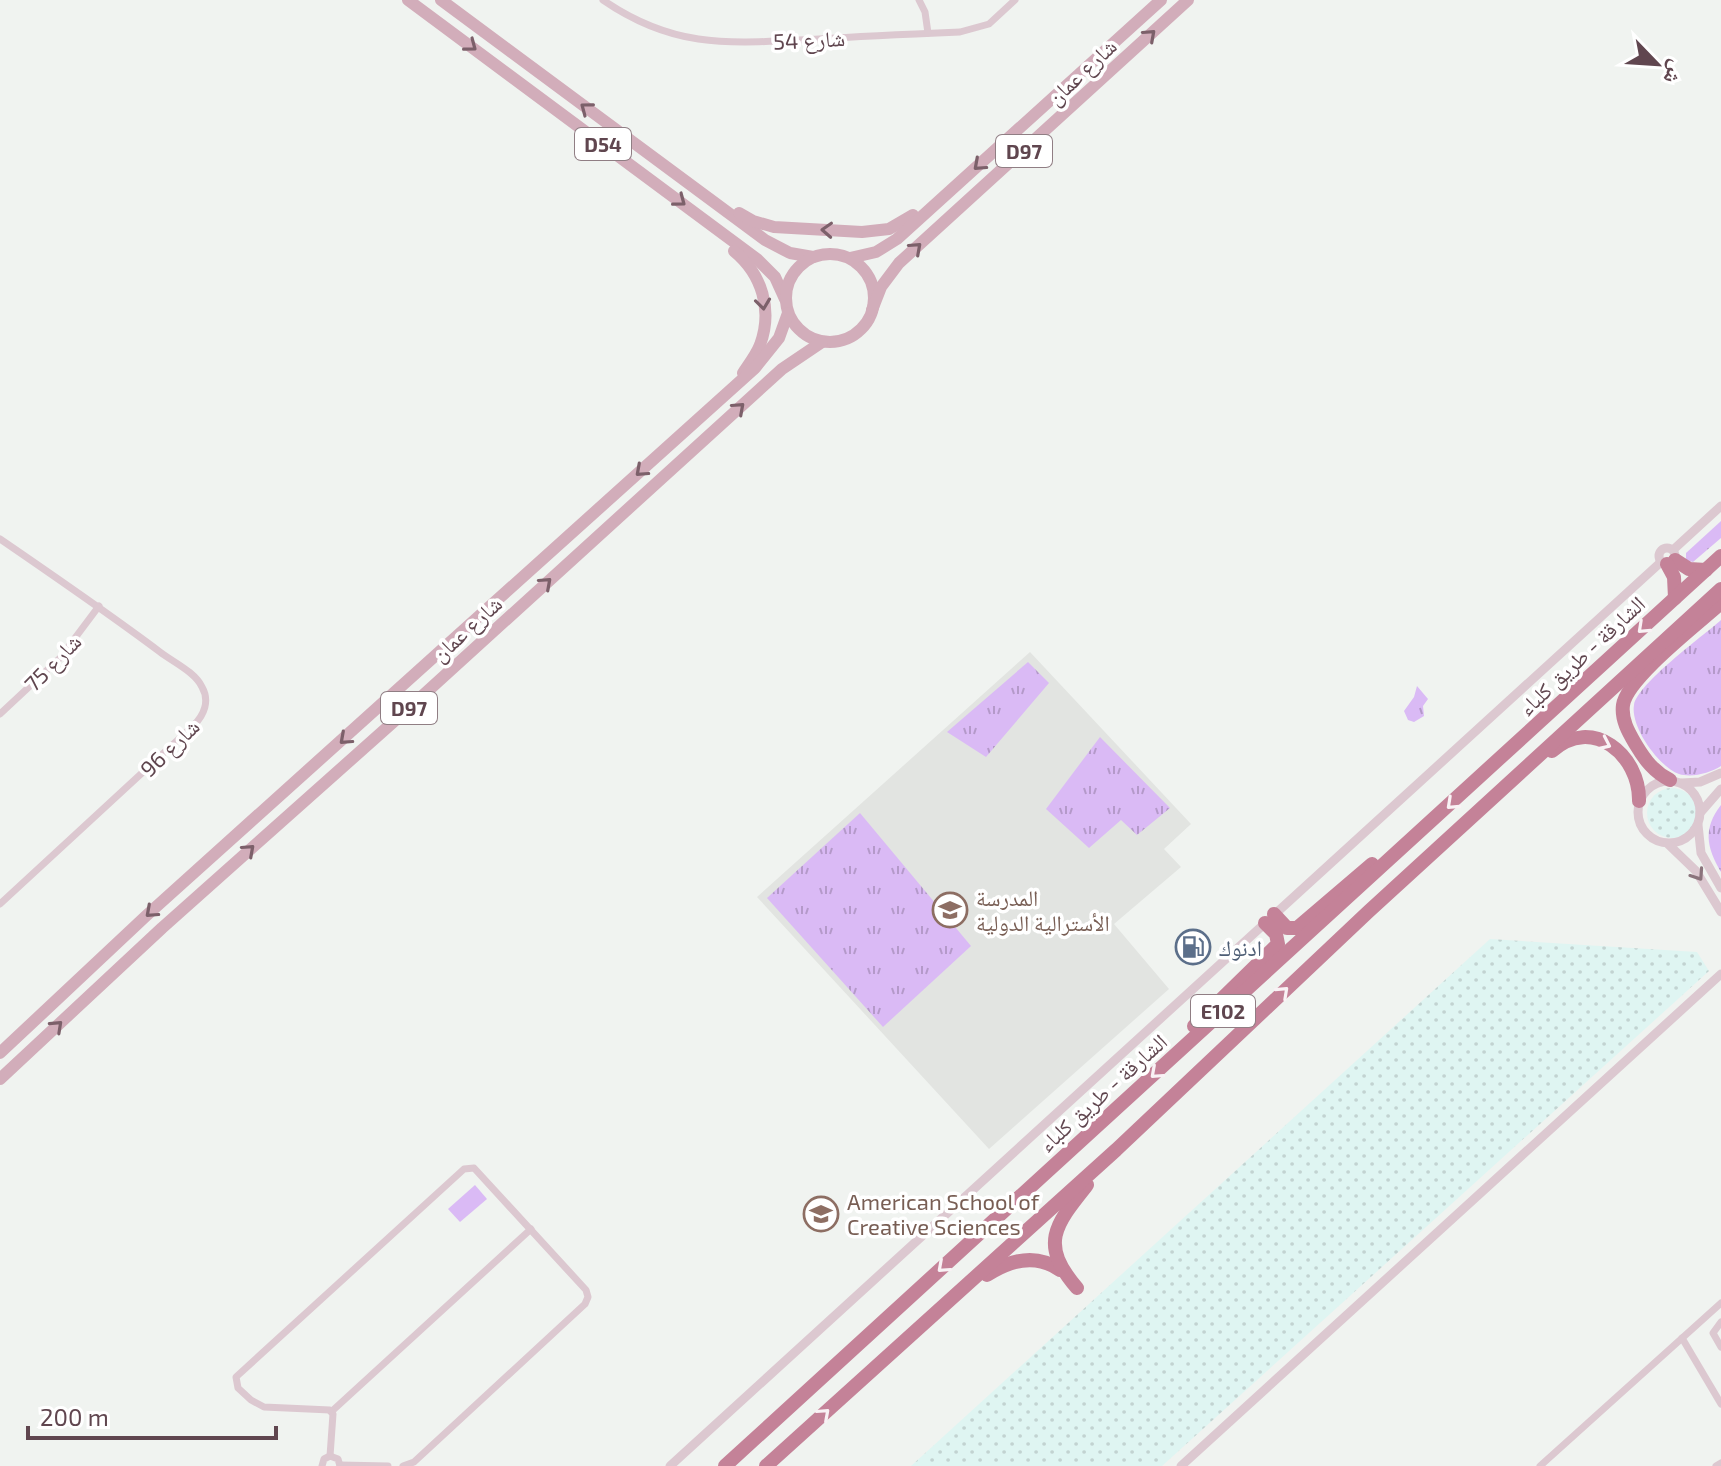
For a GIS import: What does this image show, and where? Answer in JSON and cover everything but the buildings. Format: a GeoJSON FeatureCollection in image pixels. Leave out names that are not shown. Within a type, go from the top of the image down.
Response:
{"type":"FeatureCollection","features":[{"type":"Feature","properties":{"kind":"highway","name":"الشارقة - طريق كلباء"},"geometry":{"type":"LineString","coordinates":[[725,1466],[1721,556]]}},
{"type":"Feature","properties":{"kind":"highway"},"geometry":{"type":"LineString","coordinates":[[1669,559],[1689,569],[1706,570]]}},
{"type":"Feature","properties":{"kind":"highway"},"geometry":{"type":"LineString","coordinates":[[1669,559],[1675,598]]}},
{"type":"Feature","properties":{"kind":"highway","name":"الشارقة - طريق كلباء"},"geometry":{"type":"LineString","coordinates":[[766,1466],[1116,1150],[1368,912],[1721,589]]}},
{"type":"Feature","properties":{"kind":"highway"},"geometry":{"type":"LineString","coordinates":[[1676,782],[1656,772],[1637,748],[1625,724],[1624,702],[1634,682],[1721,603]]}},
{"type":"Feature","properties":{"kind":"highway"},"geometry":{"type":"LineString","coordinates":[[1368,912],[1403,886],[1564,742],[1593,738],[1620,751],[1637,778],[1639,801]]}},
{"type":"Feature","properties":{"kind":"highway"},"geometry":{"type":"LineString","coordinates":[[1270,918],[1287,928],[1297,928],[1374,862],[1404,847]]}},
{"type":"Feature","properties":{"kind":"highway"},"geometry":{"type":"LineString","coordinates":[[1183,1048],[1199,1020],[1276,947],[1278,937],[1270,918]]}},
{"type":"Feature","properties":{"kind":"highway"},"geometry":{"type":"LineString","coordinates":[[1077,1288],[1055,1257],[1055,1236],[1063,1218],[1116,1150]]}},
{"type":"Feature","properties":{"kind":"highway"},"geometry":{"type":"LineString","coordinates":[[957,1295],[992,1272],[1019,1261],[1040,1260],[1063,1272]]}},
{"type":"Feature","properties":{"kind":"main road","name":"D54"},"geometry":{"type":"LineString","coordinates":[[408,0],[764,264],[775,277],[785,299]]}},
{"type":"Feature","properties":{"kind":"main road","name":"D54"},"geometry":{"type":"LineString","coordinates":[[441,0],[772,245],[790,253],[813,257]]}},
{"type":"Feature","properties":{"kind":"main road","name":"شارع عمان"},"geometry":{"type":"LineString","coordinates":[[850,258],[876,252],[891,244],[1161,0]]}},
{"type":"Feature","properties":{"kind":"main road","name":"شارع عمان"},"geometry":{"type":"LineString","coordinates":[[872,310],[881,287],[899,263],[1188,0]]}},
{"type":"Feature","properties":{"kind":"main road"},"geometry":{"type":"LineString","coordinates":[[708,198],[719,198],[746,218],[774,227],[871,232],[901,224],[932,199],[949,192]]}},
{"type":"Feature","properties":{"kind":"main road"},"geometry":{"type":"LineString","coordinates":[[705,220],[709,230],[750,267],[765,302],[760,345],[738,382]]}},
{"type":"Feature","properties":{"kind":"main road"},"geometry":{"type":"LineString","coordinates":[[838,254],[862,267],[870,280],[874,295],[872,310],[858,332],[835,342],[822,342],[801,332],[788,313],[785,299],[787,286],[792,274],[813,257],[838,254]]}},
{"type":"Feature","properties":{"kind":"main road","name":"شارع عمان"},"geometry":{"type":"LineString","coordinates":[[0,1053],[147,915],[738,382],[772,349],[788,313]]}},
{"type":"Feature","properties":{"kind":"main road","name":"شارع عمان"},"geometry":{"type":"LineString","coordinates":[[0,1079],[162,928],[782,369],[822,342]]}},
{"type":"Feature","properties":{"kind":"street","name":"شارع 54"},"geometry":{"type":"LineString","coordinates":[[603,0],[616,4],[642,24],[660,31],[727,43],[960,32],[989,24],[1015,0]]}},
{"type":"Feature","properties":{"kind":"street"},"geometry":{"type":"LineString","coordinates":[[919,0],[925,12],[928,33]]}},
{"type":"Feature","properties":{"kind":"street"},"geometry":{"type":"LineString","coordinates":[[670,1466],[1270,918],[1669,559],[1721,506]]}},
{"type":"Feature","properties":{"kind":"street","name":"شارع 96"},"geometry":{"type":"LineString","coordinates":[[0,539],[99,606],[199,682],[204,690],[205,710],[194,725],[0,904]]}},
{"type":"Feature","properties":{"kind":"street","name":"شارع 75"},"geometry":{"type":"LineString","coordinates":[[0,714],[60,658],[99,606]]}},
{"type":"Feature","properties":{"kind":"street"},"geometry":{"type":"LineString","coordinates":[[1721,773],[1700,782],[1652,786],[1639,801],[1637,812],[1643,830],[1657,842],[1668,844],[1689,836],[1721,789]]}},
{"type":"Feature","properties":{"kind":"street"},"geometry":{"type":"LineString","coordinates":[[1676,782],[1695,795],[1701,853],[1721,888]]}},
{"type":"Feature","properties":{"kind":"street"},"geometry":{"type":"LineString","coordinates":[[1668,844],[1696,871],[1721,912]]}},
{"type":"Feature","properties":{"kind":"street"},"geometry":{"type":"LineString","coordinates":[[1181,1466],[1721,974]]}},
{"type":"Feature","properties":{"kind":"street"},"geometry":{"type":"LineString","coordinates":[[331,1412],[260,1406],[238,1388],[236,1377],[464,1169],[477,1169],[586,1290],[587,1300],[414,1462],[403,1466]]}},
{"type":"Feature","properties":{"kind":"street"},"geometry":{"type":"LineString","coordinates":[[330,1456],[331,1412],[531,1229]]}},
{"type":"Feature","properties":{"kind":"street"},"geometry":{"type":"LineString","coordinates":[[1540,1466],[1721,1303]]}},
{"type":"Feature","properties":{"kind":"street"},"geometry":{"type":"LineString","coordinates":[[1721,1322],[1713,1333],[1721,1347]]}},
{"type":"Feature","properties":{"kind":"street"},"geometry":{"type":"LineString","coordinates":[[1682,1338],[1721,1404]]}},
{"type":"Feature","properties":{"kind":"street"},"geometry":{"type":"LineString","coordinates":[[322,1466],[324,1459],[330,1456],[336,1457],[340,1465],[388,1466]]}},
{"type":"Feature","properties":{"kind":"shaded area","name":"المدرسة الأسترالية الدولية"},"geometry":{"type":"Polygon","coordinates":[[[1030,652],[1191,824],[1164,849],[1181,867],[1114,924],[1169,989],[989,1149],[757,897],[1030,652]]]}},
{"type":"Feature","properties":{"kind":"green space"},"geometry":{"type":"Polygon","coordinates":[[[1721,521],[1721,538],[1693,562],[1686,560],[1686,553],[1721,521]]]}},
{"type":"Feature","properties":{"kind":"green space"},"geometry":{"type":"Polygon","coordinates":[[[1721,620],[1721,766],[1701,774],[1679,774],[1655,755],[1641,735],[1634,705],[1658,673],[1721,620]]]}},
{"type":"Feature","properties":{"kind":"green space"},"geometry":{"type":"Polygon","coordinates":[[[1028,662],[1049,683],[986,757],[947,732],[1028,662]]]}},
{"type":"Feature","properties":{"kind":"green space"},"geometry":{"type":"Polygon","coordinates":[[[1417,686],[1428,699],[1423,706],[1424,716],[1414,722],[1408,720],[1404,711],[1414,697],[1417,686]]]}},
{"type":"Feature","properties":{"kind":"green space"},"geometry":{"type":"Polygon","coordinates":[[[1100,737],[1170,808],[1137,835],[1121,820],[1089,848],[1046,809],[1100,737]]]}},
{"type":"Feature","properties":{"kind":"green space"},"geometry":{"type":"Polygon","coordinates":[[[1721,805],[1721,872],[1712,854],[1709,830],[1721,805]]]}},
{"type":"Feature","properties":{"kind":"green space"},"geometry":{"type":"Polygon","coordinates":[[[860,813],[971,946],[883,1027],[767,898],[860,813]]]}},
{"type":"Feature","properties":{"kind":"green space"},"geometry":{"type":"Polygon","coordinates":[[[475,1185],[487,1199],[460,1222],[448,1209],[475,1185]]]}},
{"type":"Feature","properties":{"kind":"sand"},"geometry":{"type":"Polygon","coordinates":[[[1672,788],[1690,795],[1697,813],[1690,831],[1672,838],[1654,831],[1647,813],[1654,795],[1672,788]]]}},
{"type":"Feature","properties":{"kind":"sand"},"geometry":{"type":"Polygon","coordinates":[[[1490,939],[1697,952],[1709,971],[1162,1466],[911,1466],[1490,939]]]}},
{"type":"Feature","properties":{"kind":"place","name":"المدرسة الأسترالية الدولية"},"geometry":{"type":"Point","coordinates":[950,910]}},
{"type":"Feature","properties":{"kind":"place","name":"ادنوك"},"geometry":{"type":"Point","coordinates":[1193,947]}},
{"type":"Feature","properties":{"kind":"place","name":"American School of Creative Sciences"},"geometry":{"type":"Point","coordinates":[821,1214]}}]}
